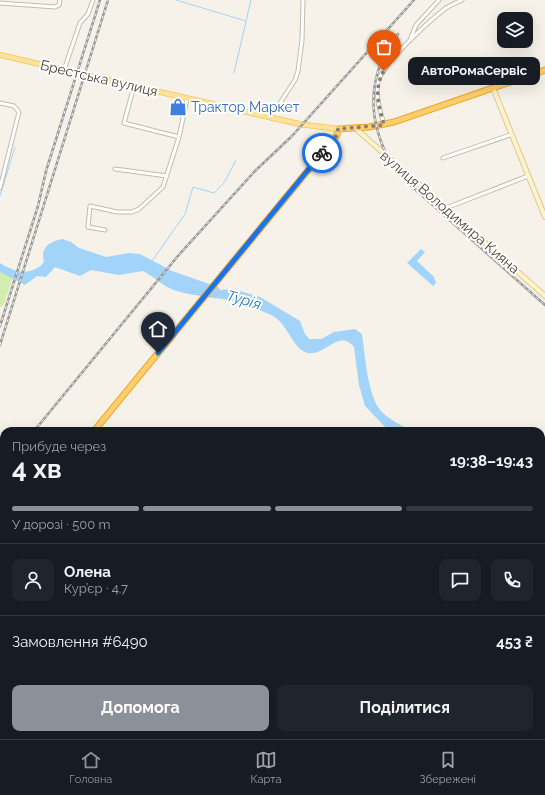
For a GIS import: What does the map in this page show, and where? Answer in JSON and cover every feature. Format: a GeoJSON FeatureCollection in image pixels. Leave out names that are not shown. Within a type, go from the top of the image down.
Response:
{"type":"FeatureCollection","features":[{"type":"Feature","properties":{"kind":"highway","name":"Брестська вулиця"},"geometry":{"type":"LineString","coordinates":[[338,129],[384,125],[545,70]]}},
{"type":"Feature","properties":{"kind":"highway"},"geometry":{"type":"LineString","coordinates":[[97,427],[337,135],[338,129]]}},
{"type":"Feature","properties":{"kind":"main road","name":"Брестська вулиця"},"geometry":{"type":"LineString","coordinates":[[0,56],[187,99],[323,128],[338,129]]}},
{"type":"Feature","properties":{"kind":"main road"},"geometry":{"type":"LineString","coordinates":[[493,88],[510,135],[545,217]]}},
{"type":"Feature","properties":{"kind":"main road","name":"вулиця Володимира Кияна"},"geometry":{"type":"LineString","coordinates":[[355,128],[545,296]]}},
{"type":"Feature","properties":{"kind":"street"},"geometry":{"type":"LineString","coordinates":[[0,3],[58,6],[60,0]]}},
{"type":"Feature","properties":{"kind":"street"},"geometry":{"type":"LineString","coordinates":[[64,70],[80,23],[88,14],[93,0]]}},
{"type":"Feature","properties":{"kind":"street"},"geometry":{"type":"LineString","coordinates":[[267,116],[276,109],[295,80],[298,71],[302,40],[303,0]]}},
{"type":"Feature","properties":{"kind":"street"},"geometry":{"type":"LineString","coordinates":[[409,42],[416,25],[439,0]]}},
{"type":"Feature","properties":{"kind":"street"},"geometry":{"type":"LineString","coordinates":[[384,125],[378,96],[379,80],[387,67],[409,42],[440,13],[456,1],[462,0]]}},
{"type":"Feature","properties":{"kind":"street"},"geometry":{"type":"LineString","coordinates":[[134,86],[124,123],[179,137]]}},
{"type":"Feature","properties":{"kind":"street"},"geometry":{"type":"LineString","coordinates":[[104,230],[88,227],[90,206],[121,212],[134,211],[140,209],[163,187],[179,137],[187,99]]}},
{"type":"Feature","properties":{"kind":"street"},"geometry":{"type":"LineString","coordinates":[[0,103],[14,106],[19,112],[0,188]]}},
{"type":"Feature","properties":{"kind":"street"},"geometry":{"type":"LineString","coordinates":[[443,158],[510,135]]}},
{"type":"Feature","properties":{"kind":"street"},"geometry":{"type":"LineString","coordinates":[[115,169],[167,176]]}},
{"type":"Feature","properties":{"kind":"street"},"geometry":{"type":"LineString","coordinates":[[446,208],[528,176]]}},
{"type":"Feature","properties":{"kind":"green space"},"geometry":{"type":"Polygon","coordinates":[[[0,272],[13,278],[3,306],[0,307],[0,272]]]}},
{"type":"Feature","properties":{"kind":"water","name":"Турія"},"geometry":{"type":"Polygon","coordinates":[[[62,239],[71,242],[79,248],[106,257],[129,253],[140,254],[172,271],[218,287],[220,290],[233,289],[260,297],[300,321],[305,334],[309,339],[321,339],[334,332],[355,329],[362,334],[365,362],[374,400],[381,411],[404,427],[385,427],[365,406],[359,385],[354,347],[348,342],[342,340],[318,352],[305,352],[296,345],[277,318],[271,315],[237,302],[192,295],[177,291],[167,287],[143,271],[119,275],[91,270],[80,276],[55,267],[46,277],[37,276],[25,285],[0,272],[0,263],[17,271],[23,272],[34,270],[44,262],[43,252],[47,246],[62,239]]]}},
{"type":"Feature","properties":{"kind":"water"},"geometry":{"type":"Polygon","coordinates":[[[421,249],[425,252],[417,261],[434,277],[436,283],[433,286],[407,263],[421,249]]]}},
{"type":"Feature","properties":{"kind":"waterway"},"geometry":{"type":"LineString","coordinates":[[176,0],[246,21]]}},
{"type":"Feature","properties":{"kind":"waterway"},"geometry":{"type":"LineString","coordinates":[[234,73],[251,0]]}},
{"type":"Feature","properties":{"kind":"waterway"},"geometry":{"type":"LineString","coordinates":[[0,196],[15,147]]}},
{"type":"Feature","properties":{"kind":"waterway"},"geometry":{"type":"LineString","coordinates":[[152,261],[185,214],[193,187],[214,193],[224,183],[236,160]]}},
{"type":"Feature","properties":{"kind":"railway"},"geometry":{"type":"LineString","coordinates":[[38,206],[46,171],[100,0]]}},
{"type":"Feature","properties":{"kind":"railway"},"geometry":{"type":"LineString","coordinates":[[0,345],[108,0]]}},
{"type":"Feature","properties":{"kind":"railway"},"geometry":{"type":"LineString","coordinates":[[37,427],[177,257],[255,171],[292,136],[414,0]]}},
{"type":"Feature","properties":{"kind":"railway"},"geometry":{"type":"LineString","coordinates":[[398,34],[386,51],[378,71],[375,86],[375,116],[378,131],[389,159],[408,183],[545,305]]}},
{"type":"Feature","properties":{"kind":"railway"},"geometry":{"type":"LineString","coordinates":[[0,326],[38,206]]}},
{"type":"Feature","properties":{"kind":"way so far"},"geometry":{"type":"LineString","coordinates":[[322,153],[337,135],[338,129],[384,125],[380,112],[378,84],[380,76],[384,71]]}},
{"type":"Feature","properties":{"kind":"place","name":"АвтоРомаСервіс"},"geometry":{"type":"Point","coordinates":[384,71]}},
{"type":"Feature","properties":{"kind":"place","name":"Трактор Маркет"},"geometry":{"type":"Point","coordinates":[178,107]}},
{"type":"Feature","properties":{"kind":"route"},"geometry":{"type":"LineString","coordinates":[[158,353],[322,153]]}}]}
